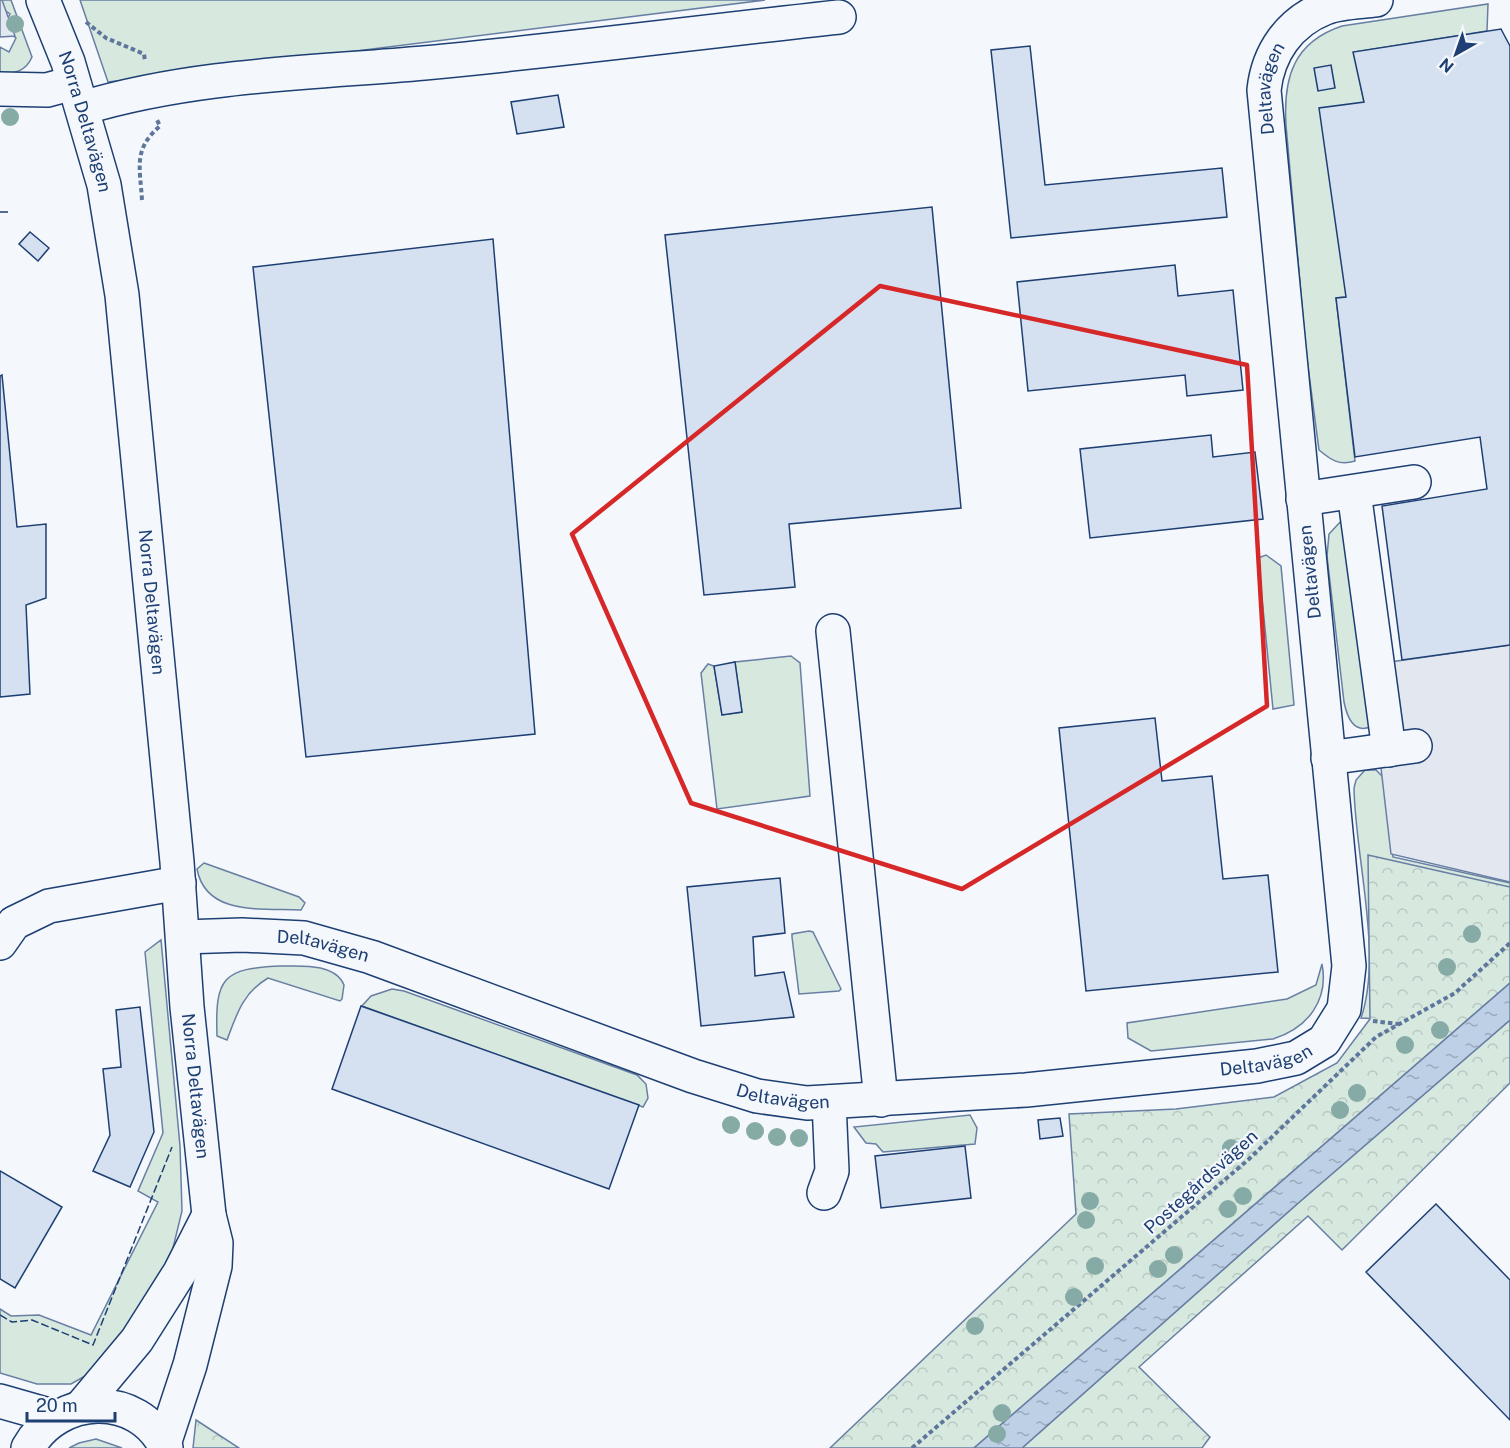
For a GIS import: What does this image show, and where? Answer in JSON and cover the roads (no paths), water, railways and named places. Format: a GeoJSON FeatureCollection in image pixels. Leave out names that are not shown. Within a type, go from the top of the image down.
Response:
{"type":"FeatureCollection","features":[{"type":"Feature","properties":{"kind":"street","name":"Norra Deltavägen"},"geometry":{"type":"LineString","coordinates":[[43,0],[68,62],[110,209],[122,295],[179,883],[187,1007],[209,1215],[216,1243],[215,1266],[190,1365],[165,1446]]}},
{"type":"Feature","properties":{"kind":"street","name":"Deltavägen"},"geometry":{"type":"LineString","coordinates":[[183,938],[242,935],[304,938],[371,957],[746,1093],[779,1101],[880,1100],[1026,1090],[1257,1066],[1296,1058],[1324,1041],[1344,1008],[1349,966],[1264,90],[1266,68],[1279,44],[1300,21],[1326,7],[1376,0]]}},
{"type":"Feature","properties":{"kind":"street"},"geometry":{"type":"LineString","coordinates":[[0,89],[47,90],[78,96],[146,91],[839,17]]}},
{"type":"Feature","properties":{"kind":"street"},"geometry":{"type":"LineString","coordinates":[[1303,499],[1414,482]]}},
{"type":"Feature","properties":{"kind":"street"},"geometry":{"type":"LineString","coordinates":[[1328,758],[1402,748],[1354,492]]}},
{"type":"Feature","properties":{"kind":"street"},"geometry":{"type":"LineString","coordinates":[[833,631],[880,1100]]}},
{"type":"Feature","properties":{"kind":"street"},"geometry":{"type":"LineString","coordinates":[[0,943],[14,923],[49,906],[179,883]]}},
{"type":"Feature","properties":{"kind":"street"},"geometry":{"type":"LineString","coordinates":[[824,1193],[832,1171],[830,1102]]}},
{"type":"Feature","properties":{"kind":"street"},"geometry":{"type":"LineString","coordinates":[[28,1448],[36,1435],[68,1412],[137,1340],[180,1272],[209,1215]]}},
{"type":"Feature","properties":{"kind":"street"},"geometry":{"type":"LineString","coordinates":[[0,1401],[68,1412],[109,1406],[135,1415],[157,1433],[165,1446]]}},
{"type":"Feature","properties":{"kind":"water"},"geometry":{"type":"Polygon","coordinates":[[[1510,983],[1510,1020],[1296,1205],[1022,1448],[974,1448],[1510,983]]]}}]}
